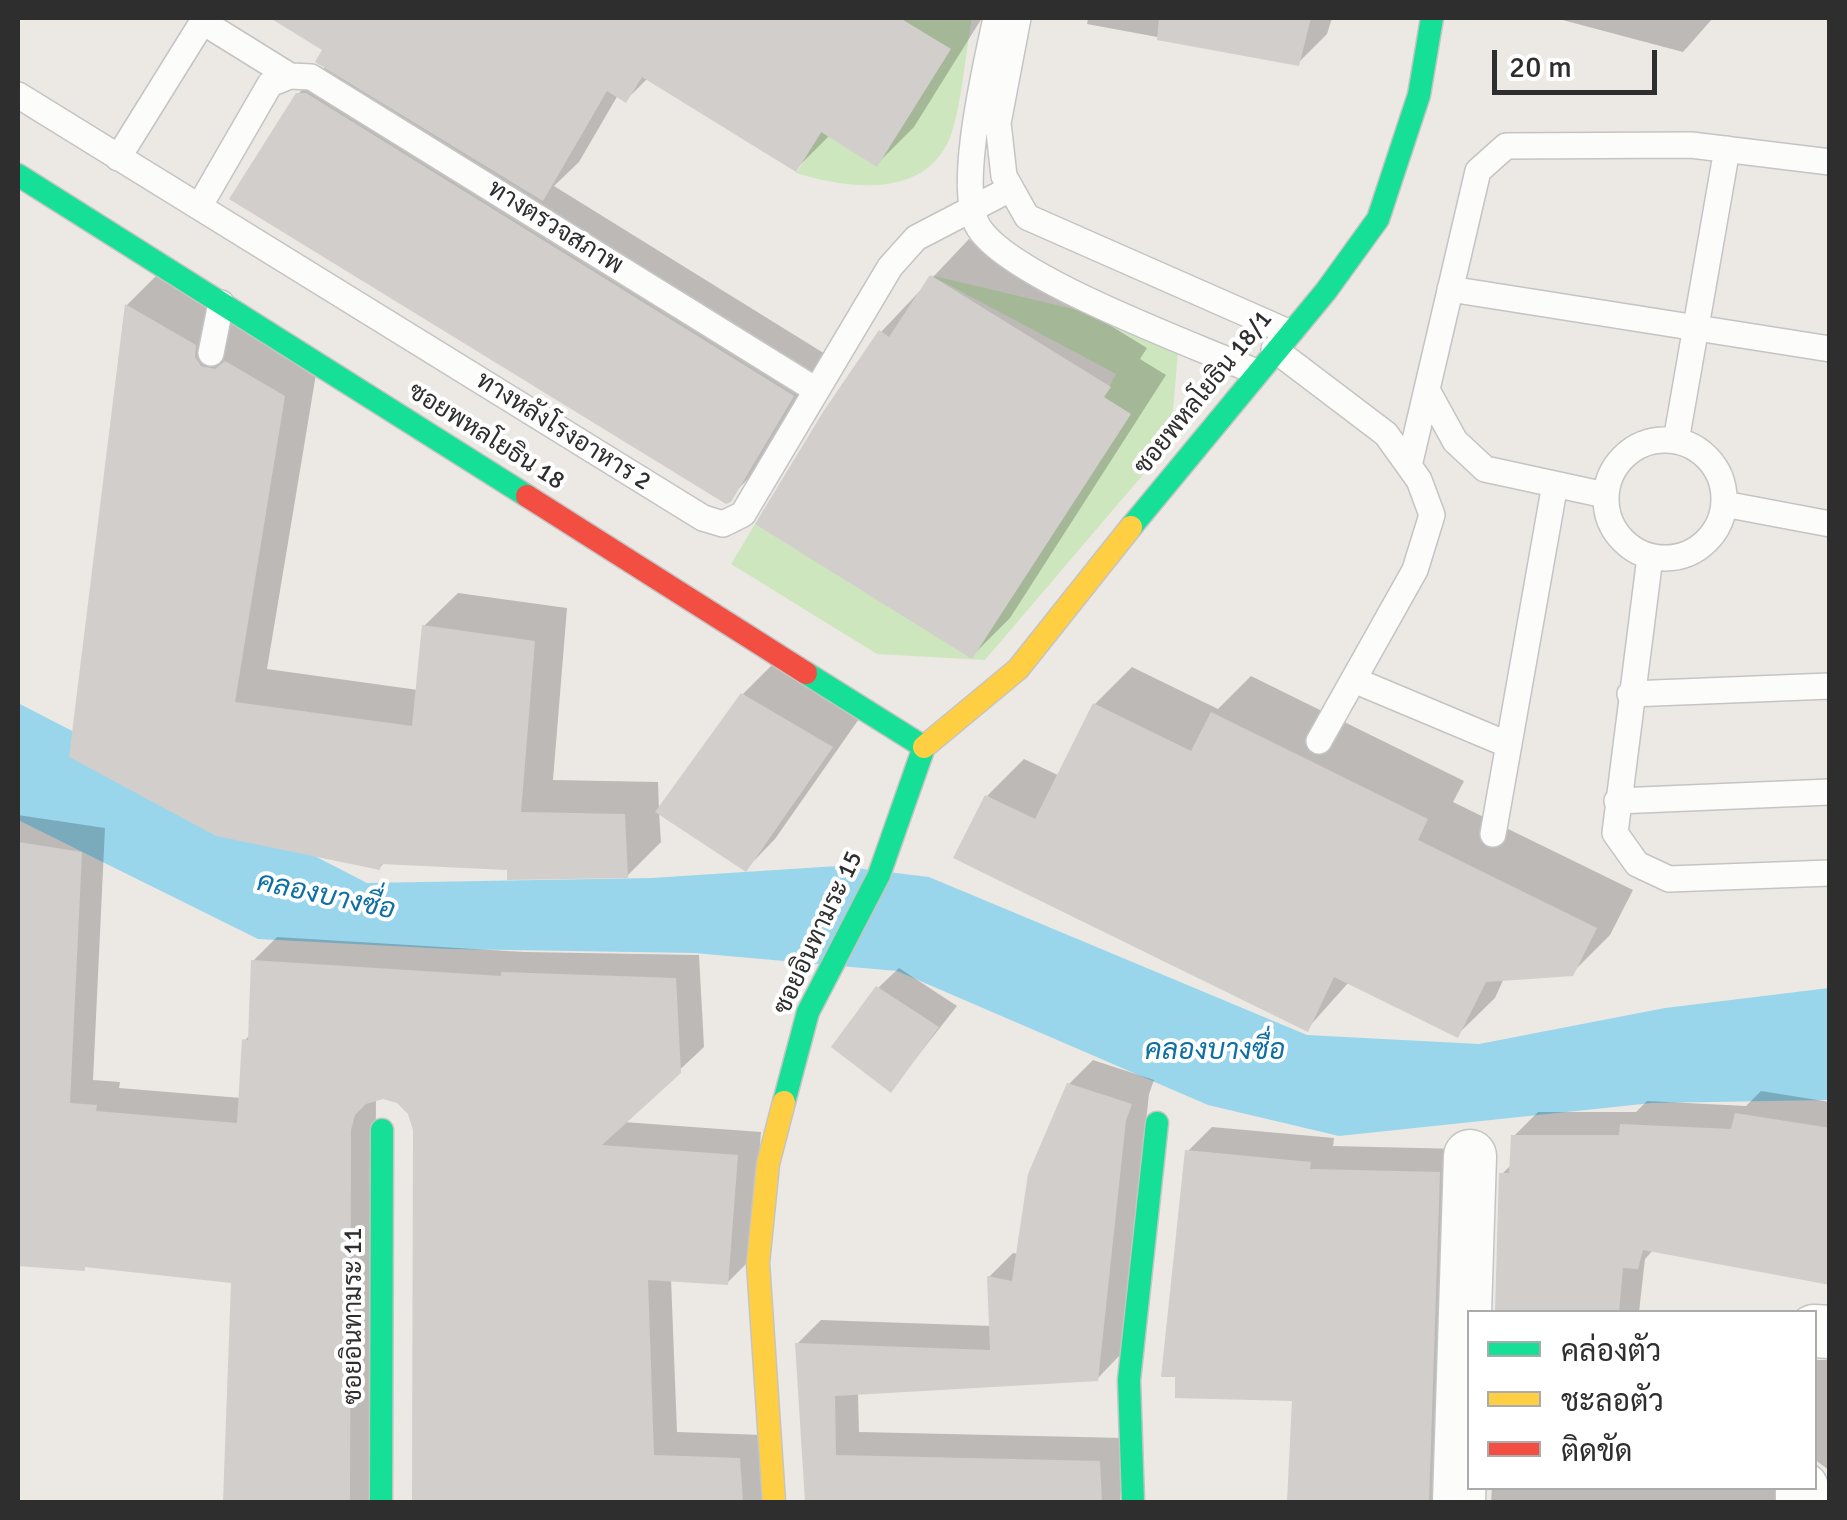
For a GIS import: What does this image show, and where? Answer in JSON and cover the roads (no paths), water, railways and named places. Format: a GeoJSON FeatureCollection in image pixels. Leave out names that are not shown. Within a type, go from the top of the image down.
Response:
{"type":"FeatureCollection","features":[{"type":"Feature","properties":{"kind":"street","name":"ซอยพหลโยธิน 18/1"},"geometry":{"type":"LineString","coordinates":[[924,747],[1018,670],[1281,340],[1326,291],[1378,219],[1418,95],[1432,18]]}},
{"type":"Feature","properties":{"kind":"street","name":"ซอยพหลโยธิน 18"},"geometry":{"type":"LineString","coordinates":[[18,174],[924,747]]}},
{"type":"Feature","properties":{"kind":"street","name":"ซอยอินทามระ 15"},"geometry":{"type":"LineString","coordinates":[[774,1502],[758,1263],[768,1164],[808,1012],[878,875],[924,747]]}},
{"type":"Feature","properties":{"kind":"street"},"geometry":{"type":"LineString","coordinates":[[1133,1502],[1129,1380],[1156,1123]]}},
{"type":"Feature","properties":{"kind":"street","name":"ซอยอินทามระ 11"},"geometry":{"type":"LineString","coordinates":[[381,1502],[382,1130]]}},
{"type":"Feature","properties":{"kind":"street"},"geometry":{"type":"LineString","coordinates":[[1459,1502],[1470,1156]]}},
{"type":"Feature","properties":{"kind":"lane"},"geometry":{"type":"LineString","coordinates":[[996,18],[978,110],[971,186],[978,227],[1006,254],[1060,285],[1256,372]]}},
{"type":"Feature","properties":{"kind":"lane"},"geometry":{"type":"LineString","coordinates":[[1018,18],[998,123],[1004,176],[1027,217],[1281,340],[1386,434],[1409,466],[1432,515],[1415,570],[1320,741]]}},
{"type":"Feature","properties":{"kind":"lane","name":"ทางตรวจสภาพ"},"geometry":{"type":"LineString","coordinates":[[118,158],[204,20],[290,76],[311,77],[816,390]]}},
{"type":"Feature","properties":{"kind":"lane"},"geometry":{"type":"LineString","coordinates":[[198,207],[270,84],[290,76]]}},
{"type":"Feature","properties":{"kind":"lane","name":"ทางหลังโรงอาหาร 2"},"geometry":{"type":"LineString","coordinates":[[18,95],[703,518],[722,524],[742,514],[890,267],[916,238],[1010,189]]}},
{"type":"Feature","properties":{"kind":"lane"},"geometry":{"type":"LineString","coordinates":[[1409,466],[1478,171],[1506,146],[1592,142],[1728,150],[1830,162]]}},
{"type":"Feature","properties":{"kind":"lane"},"geometry":{"type":"LineString","coordinates":[[1676,441],[1728,150]]}},
{"type":"Feature","properties":{"kind":"lane"},"geometry":{"type":"LineString","coordinates":[[1450,289],[1830,348]]}},
{"type":"Feature","properties":{"kind":"lane"},"geometry":{"type":"LineString","coordinates":[[211,354],[221,303]]}},
{"type":"Feature","properties":{"kind":"lane"},"geometry":{"type":"LineString","coordinates":[[1427,390],[1454,440],[1485,469],[1605,495]]}},
{"type":"Feature","properties":{"kind":"lane"},"geometry":{"type":"LineString","coordinates":[[1650,441],[1676,441],[1704,454],[1716,468],[1724,504],[1708,540],[1690,552],[1650,557],[1616,534],[1607,515],[1605,495],[1618,461],[1633,448],[1650,441]]}},
{"type":"Feature","properties":{"kind":"lane"},"geometry":{"type":"LineString","coordinates":[[1494,834],[1554,484]]}},
{"type":"Feature","properties":{"kind":"lane"},"geometry":{"type":"LineString","coordinates":[[1724,504],[1830,524]]}},
{"type":"Feature","properties":{"kind":"lane"},"geometry":{"type":"LineString","coordinates":[[1650,557],[1614,833],[1638,864],[1669,879],[1830,873]]}},
{"type":"Feature","properties":{"kind":"lane"},"geometry":{"type":"LineString","coordinates":[[1354,680],[1509,745]]}},
{"type":"Feature","properties":{"kind":"lane"},"geometry":{"type":"LineString","coordinates":[[1630,694],[1830,686]]}},
{"type":"Feature","properties":{"kind":"lane"},"geometry":{"type":"LineString","coordinates":[[1616,800],[1830,792]]}},
{"type":"Feature","properties":{"kind":"water","name":"คลองบางซื่อ"},"geometry":{"type":"Polygon","coordinates":[[[18,703],[367,883],[651,878],[838,866],[929,877],[1307,1035],[1479,1044],[1665,1008],[1829,988],[1829,1100],[1652,1103],[1339,1136],[1208,1105],[897,971],[694,953],[449,949],[258,939],[18,820],[18,703]]]}}]}
